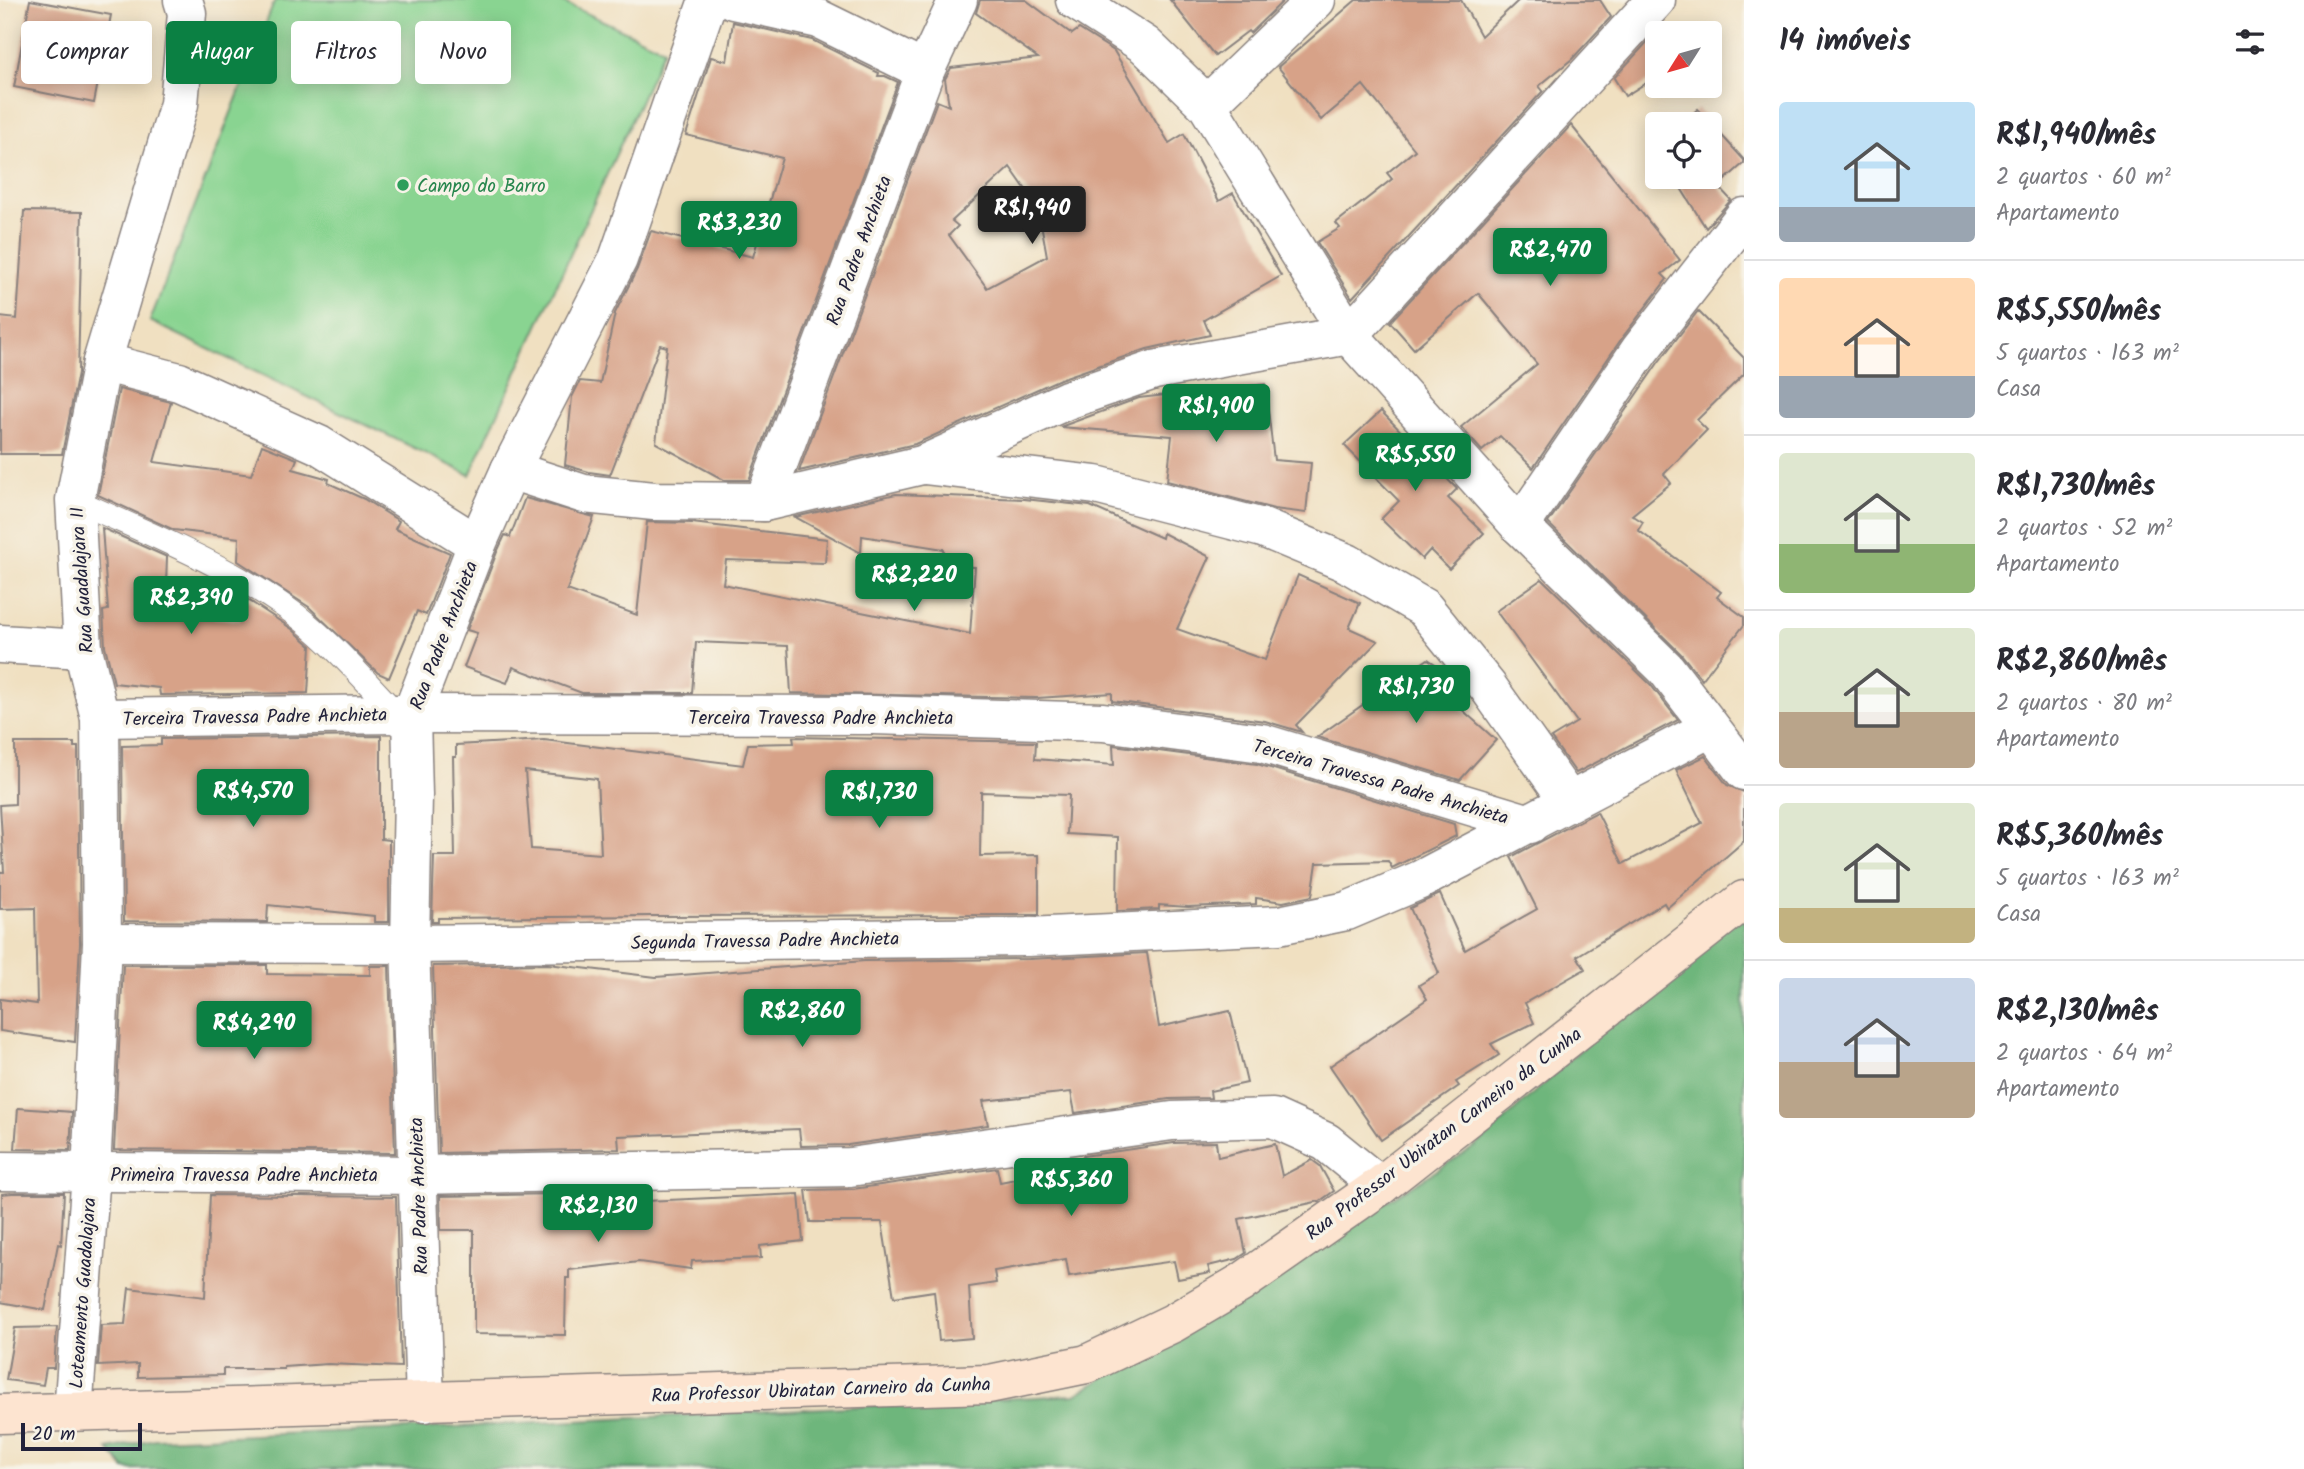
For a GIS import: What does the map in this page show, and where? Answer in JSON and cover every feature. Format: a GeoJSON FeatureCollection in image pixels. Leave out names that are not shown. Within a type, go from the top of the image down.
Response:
{"type":"FeatureCollection","features":[{"type":"Feature","properties":{"kind":"street","name":"Rua Guadalajara II"},"geometry":{"type":"LineString","coordinates":[[91,1173],[102,943],[100,718],[83,649],[75,500],[102,362],[179,104],[187,13],[183,0]]}},
{"type":"Feature","properties":{"kind":"street","name":"Rua Padre Anchieta"},"geometry":{"type":"LineString","coordinates":[[425,1403],[410,944],[414,795],[404,715],[510,470],[618,259],[708,0]]}},
{"type":"Feature","properties":{"kind":"street"},"geometry":{"type":"LineString","coordinates":[[733,0],[819,19],[925,71]]}},
{"type":"Feature","properties":{"kind":"street","name":"Rua Padre Anchieta"},"geometry":{"type":"LineString","coordinates":[[764,502],[925,71],[958,0]]}},
{"type":"Feature","properties":{"kind":"street"},"geometry":{"type":"LineString","coordinates":[[1074,0],[1145,45],[1207,105],[1349,335],[1520,526],[1667,669],[1744,771]]}},
{"type":"Feature","properties":{"kind":"street"},"geometry":{"type":"LineString","coordinates":[[1207,105],[1316,0]]}},
{"type":"Feature","properties":{"kind":"street"},"geometry":{"type":"LineString","coordinates":[[510,470],[584,494],[654,501],[764,502],[922,465],[1067,400],[1154,370],[1349,335],[1656,0]]}},
{"type":"Feature","properties":{"kind":"street"},"geometry":{"type":"LineString","coordinates":[[1520,526],[1640,350],[1744,217]]}},
{"type":"Feature","properties":{"kind":"street"},"geometry":{"type":"LineString","coordinates":[[102,362],[179,382],[319,445],[477,544]]}},
{"type":"Feature","properties":{"kind":"street"},"geometry":{"type":"LineString","coordinates":[[922,465],[1096,485],[1263,528],[1347,564],[1424,608],[1488,687],[1569,801]]}},
{"type":"Feature","properties":{"kind":"street"},"geometry":{"type":"LineString","coordinates":[[0,644],[83,649]]}},
{"type":"Feature","properties":{"kind":"street","name":"Terceira Travessa Padre Anchieta"},"geometry":{"type":"LineString","coordinates":[[100,718],[873,715],[1103,722],[1262,743],[1530,824]]}},
{"type":"Feature","properties":{"kind":"street","name":"Segunda Travessa Padre Anchieta"},"geometry":{"type":"LineString","coordinates":[[102,943],[410,944],[1028,937],[1279,925],[1347,911],[1420,880],[1710,728]]}},
{"type":"Feature","properties":{"kind":"street","name":"Rua Professor Ubiratan Carneiro da Cunha"},"geometry":{"type":"LineString","coordinates":[[0,1414],[989,1384],[1087,1364],[1173,1323],[1241,1283],[1380,1186],[1744,900]]}},
{"type":"Feature","properties":{"kind":"street","name":"Primeira Travessa Padre Anchieta"},"geometry":{"type":"LineString","coordinates":[[0,1171],[416,1175],[850,1167],[1172,1121],[1273,1118],[1325,1142],[1380,1186]]}},
{"type":"Feature","properties":{"kind":"street","name":"Loteamento Guadalajara"},"geometry":{"type":"LineString","coordinates":[[73,1412],[91,1173]]}},
{"type":"Feature","properties":{"kind":"lane"},"geometry":{"type":"LineString","coordinates":[[75,500],[244,580],[287,609],[404,715]]}},
{"type":"Feature","properties":{"kind":"green space","name":"Campo do Barro"},"geometry":{"type":"Polygon","coordinates":[[[275,0],[558,0],[664,49],[470,475],[150,321],[242,84],[277,84],[277,21],[267,21],[275,0]]]}},
{"type":"Feature","properties":{"kind":"green space"},"geometry":{"type":"Polygon","coordinates":[[[1735,907],[1744,920],[1744,1469],[125,1469],[108,1449],[155,1439],[458,1427],[1075,1395],[1476,1146],[1735,907]]]}},
{"type":"Feature","properties":{"kind":"building"},"geometry":{"type":"Polygon","coordinates":[[[30,0],[111,15],[110,21],[26,21],[30,0]]]}},
{"type":"Feature","properties":{"kind":"building"},"geometry":{"type":"Polygon","coordinates":[[[980,0],[1026,0],[1072,34],[1079,29],[1114,51],[1169,143],[1184,134],[1219,201],[1233,193],[1281,276],[1204,320],[1210,335],[1147,349],[1060,379],[915,444],[799,471],[937,101],[949,106],[945,79],[951,68],[1038,58],[976,13],[980,0]],[[1010,167],[952,221],[958,226],[949,235],[987,288],[1047,256],[1038,207],[1010,167]]]}},
{"type":"Feature","properties":{"kind":"building"},"geometry":{"type":"Polygon","coordinates":[[[1170,0],[1284,0],[1250,33],[1248,31],[1215,56],[1170,0]]]}},
{"type":"Feature","properties":{"kind":"building"},"geometry":{"type":"Polygon","coordinates":[[[1356,0],[1461,0],[1481,36],[1519,0],[1600,0],[1611,17],[1572,59],[1539,86],[1543,91],[1352,298],[1317,242],[1340,228],[1336,223],[1392,179],[1387,173],[1415,150],[1363,85],[1321,120],[1278,67],[1356,0]]]}},
{"type":"Feature","properties":{"kind":"building"},"geometry":{"type":"Polygon","coordinates":[[[733,22],[812,40],[879,73],[878,76],[898,82],[749,480],[724,480],[656,443],[667,347],[660,345],[610,475],[565,465],[572,397],[580,381],[600,383],[615,313],[637,269],[651,231],[753,257],[782,158],[686,135],[711,57],[727,61],[733,22]]]}},
{"type":"Feature","properties":{"kind":"building"},"geometry":{"type":"Polygon","coordinates":[[[1645,44],[1645,84],[1625,96],[1614,78],[1645,44]]]}},
{"type":"Feature","properties":{"kind":"building"},"geometry":{"type":"Polygon","coordinates":[[[21,49],[21,84],[98,84],[94,103],[14,87],[21,49]]]}},
{"type":"Feature","properties":{"kind":"building"},"geometry":{"type":"Polygon","coordinates":[[[1571,125],[1680,260],[1662,274],[1667,279],[1622,338],[1533,468],[1500,436],[1482,451],[1461,427],[1537,364],[1478,293],[1414,349],[1390,322],[1571,125]]]}},
{"type":"Feature","properties":{"kind":"building"},"geometry":{"type":"Polygon","coordinates":[[[1722,136],[1744,160],[1722,182],[1722,136]]]}},
{"type":"Feature","properties":{"kind":"building"},"geometry":{"type":"Polygon","coordinates":[[[1682,189],[1721,189],[1731,200],[1706,228],[1682,189]]]}},
{"type":"Feature","properties":{"kind":"building"},"geometry":{"type":"Polygon","coordinates":[[[24,211],[82,212],[78,373],[62,454],[0,454],[0,317],[17,319],[24,211]]]}},
{"type":"Feature","properties":{"kind":"building"},"geometry":{"type":"Polygon","coordinates":[[[1698,311],[1744,358],[1744,374],[1697,420],[1707,430],[1664,474],[1671,483],[1632,515],[1643,522],[1638,530],[1721,592],[1717,597],[1744,617],[1744,625],[1702,680],[1681,654],[1548,523],[1658,363],[1698,311]]]}},
{"type":"Feature","properties":{"kind":"building"},"geometry":{"type":"Polygon","coordinates":[[[1265,384],[1274,460],[1311,463],[1306,513],[1274,509],[1167,481],[1172,436],[1060,427],[1139,398],[1265,384]]]}},
{"type":"Feature","properties":{"kind":"building"},"geometry":{"type":"Polygon","coordinates":[[[119,389],[171,402],[154,462],[251,475],[262,445],[297,459],[293,469],[329,479],[328,483],[364,499],[399,521],[395,529],[450,553],[426,615],[417,611],[389,678],[378,673],[309,607],[238,561],[239,538],[174,530],[98,495],[119,389]]]}},
{"type":"Feature","properties":{"kind":"building"},"geometry":{"type":"Polygon","coordinates":[[[1381,411],[1457,489],[1448,498],[1484,533],[1449,569],[1430,550],[1422,559],[1381,519],[1399,501],[1344,445],[1381,411]]]}},
{"type":"Feature","properties":{"kind":"building"},"geometry":{"type":"Polygon","coordinates":[[[896,494],[1024,499],[1090,506],[1162,538],[1163,533],[1210,557],[1177,629],[1265,660],[1298,575],[1360,603],[1349,628],[1378,641],[1296,725],[1302,732],[1265,721],[1112,701],[1112,693],[1037,698],[791,693],[788,646],[696,642],[692,693],[582,693],[513,667],[507,683],[464,667],[477,633],[467,630],[497,552],[505,535],[510,537],[525,498],[594,517],[567,590],[637,615],[647,522],[692,523],[827,539],[825,563],[726,560],[723,584],[970,634],[975,567],[944,566],[944,549],[862,536],[861,553],[795,517],[896,494]]]}},
{"type":"Feature","properties":{"kind":"building"},"geometry":{"type":"Polygon","coordinates":[[[102,528],[167,557],[165,612],[240,621],[239,594],[292,629],[311,646],[308,693],[160,695],[159,688],[114,683],[105,646],[103,611],[108,610],[102,528]]]}},
{"type":"Feature","properties":{"kind":"building"},"geometry":{"type":"Polygon","coordinates":[[[1542,579],[1650,684],[1678,720],[1576,773],[1551,738],[1577,722],[1496,611],[1542,579]]]}},
{"type":"Feature","properties":{"kind":"building"},"geometry":{"type":"Polygon","coordinates":[[[1428,659],[1450,674],[1460,687],[1448,697],[1496,740],[1460,780],[1317,737],[1428,659]]]}},
{"type":"Feature","properties":{"kind":"building"},"geometry":{"type":"Polygon","coordinates":[[[381,736],[381,839],[389,840],[389,922],[374,922],[374,916],[268,905],[267,922],[124,921],[122,746],[161,745],[161,739],[381,736]]]}},
{"type":"Feature","properties":{"kind":"building"},"geometry":{"type":"Polygon","coordinates":[[[793,737],[1036,742],[1035,759],[1114,765],[1113,745],[1257,764],[1454,824],[1456,836],[1392,868],[1388,861],[1317,863],[1312,896],[1283,902],[1256,898],[1256,904],[1188,907],[1159,905],[1159,909],[1117,911],[1118,837],[1067,834],[1069,795],[981,792],[980,856],[1039,855],[1039,915],[438,918],[438,922],[432,922],[434,856],[455,856],[453,757],[456,757],[456,745],[544,740],[743,765],[748,744],[794,743],[793,737]],[[525,771],[531,849],[601,854],[597,779],[525,771]]]}},
{"type":"Feature","properties":{"kind":"building"},"geometry":{"type":"Polygon","coordinates":[[[15,743],[74,743],[74,747],[78,747],[80,943],[75,1042],[0,1031],[0,999],[37,1004],[35,908],[0,909],[0,872],[4,872],[0,805],[15,804],[15,743]]]}},
{"type":"Feature","properties":{"kind":"building"},"geometry":{"type":"Polygon","coordinates":[[[1705,756],[1727,785],[1744,792],[1744,841],[1667,908],[1664,903],[1577,956],[1585,969],[1525,1003],[1534,1023],[1491,1044],[1499,1055],[1456,1082],[1459,1086],[1381,1140],[1330,1066],[1427,999],[1419,985],[1439,973],[1410,908],[1440,894],[1465,950],[1537,909],[1511,857],[1597,812],[1623,864],[1702,823],[1676,770],[1705,756]]]}},
{"type":"Feature","properties":{"kind":"building"},"geometry":{"type":"Polygon","coordinates":[[[1147,953],[1159,1027],[1230,1011],[1247,1083],[1210,1091],[1211,1098],[1169,1099],[1075,1113],[1071,1092],[983,1101],[988,1125],[848,1145],[801,1146],[799,1129],[618,1136],[619,1149],[439,1153],[433,966],[548,964],[656,977],[865,961],[1029,959],[1147,953]]]}},
{"type":"Feature","properties":{"kind":"building"},"geometry":{"type":"Polygon","coordinates":[[[123,965],[267,965],[267,974],[370,975],[370,966],[389,966],[395,1153],[114,1150],[123,965]]]}},
{"type":"Feature","properties":{"kind":"building"},"geometry":{"type":"Polygon","coordinates":[[[18,1108],[72,1112],[70,1150],[15,1149],[18,1108]]]}},
{"type":"Feature","properties":{"kind":"building"},"geometry":{"type":"Polygon","coordinates":[[[1216,1142],[1218,1157],[1275,1144],[1282,1176],[1312,1160],[1320,1166],[1334,1191],[1320,1201],[1239,1219],[1246,1253],[1237,1259],[1208,1266],[1210,1273],[1178,1279],[1174,1261],[1069,1276],[1066,1259],[994,1271],[996,1283],[969,1287],[972,1338],[939,1341],[934,1291],[894,1297],[882,1222],[810,1222],[806,1190],[853,1189],[997,1168],[1000,1182],[1085,1166],[1083,1156],[1174,1143],[1216,1142]]]}},
{"type":"Feature","properties":{"kind":"building"},"geometry":{"type":"Polygon","coordinates":[[[64,1193],[61,1245],[58,1244],[45,1310],[0,1302],[2,1194],[64,1193]]]}},
{"type":"Feature","properties":{"kind":"building"},"geometry":{"type":"Polygon","coordinates":[[[623,1193],[623,1196],[646,1195],[646,1201],[799,1194],[803,1241],[760,1246],[761,1258],[692,1261],[691,1269],[639,1262],[569,1270],[569,1278],[566,1278],[565,1335],[474,1334],[474,1230],[441,1230],[440,1196],[623,1193]]]}},
{"type":"Feature","properties":{"kind":"building"},"geometry":{"type":"Polygon","coordinates":[[[210,1195],[396,1197],[401,1367],[328,1364],[284,1369],[223,1369],[223,1375],[138,1377],[138,1364],[98,1366],[101,1325],[125,1324],[129,1288],[205,1297],[210,1195]]]}},
{"type":"Feature","properties":{"kind":"building"},"geometry":{"type":"Polygon","coordinates":[[[57,1327],[54,1368],[46,1368],[43,1385],[6,1380],[15,1328],[57,1327]]]}},
{"type":"Feature","properties":{"kind":"place","name":"Campo do Barro"},"geometry":{"type":"Point","coordinates":[403,185]}}]}
